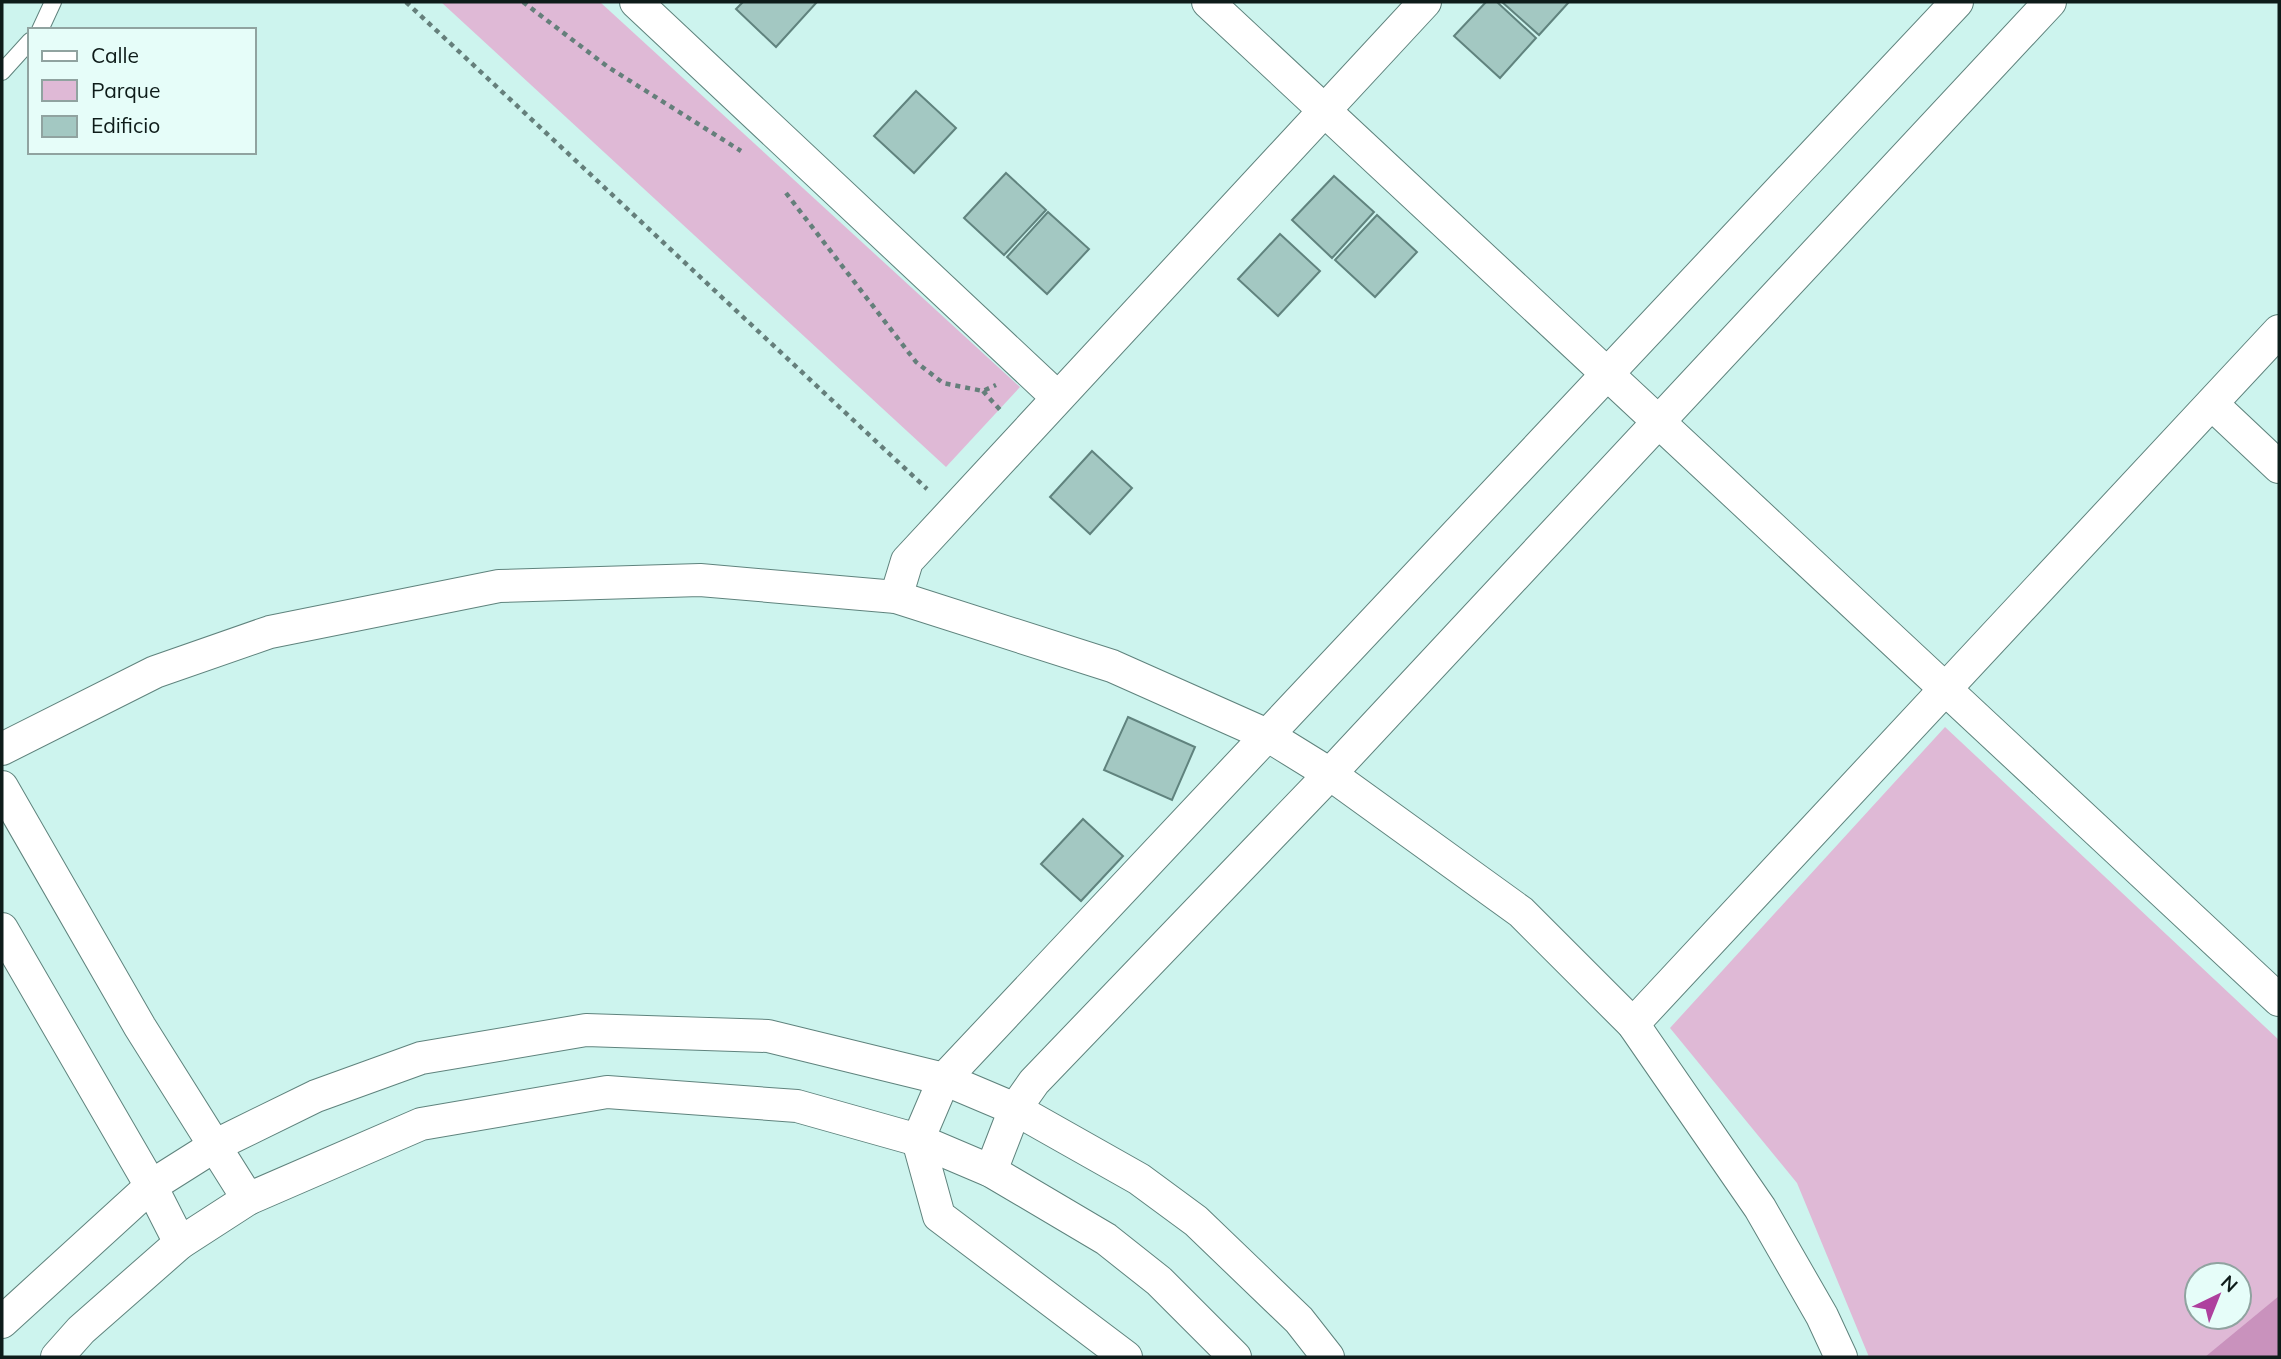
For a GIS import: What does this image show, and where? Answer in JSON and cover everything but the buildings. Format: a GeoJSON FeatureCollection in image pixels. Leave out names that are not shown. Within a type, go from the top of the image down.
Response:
{"type":"FeatureCollection","features":[{"type":"Feature","properties":{"kind":"street"},"geometry":{"type":"LineString","coordinates":[[636,2],[1058,397]]}},
{"type":"Feature","properties":{"kind":"street"},"geometry":{"type":"LineString","coordinates":[[1208,2],[2279,1000]]}},
{"type":"Feature","properties":{"kind":"street"},"geometry":{"type":"LineString","coordinates":[[896,597],[907,561],[1425,2]]}},
{"type":"Feature","properties":{"kind":"street"},"geometry":{"type":"LineString","coordinates":[[1126,1357],[939,1216],[918,1140],[944,1079],[1957,2]]}},
{"type":"Feature","properties":{"kind":"street"},"geometry":{"type":"LineString","coordinates":[[991,1171],[1015,1109],[1034,1082],[1331,774],[2050,2]]}},
{"type":"Feature","properties":{"kind":"street"},"geometry":{"type":"LineString","coordinates":[[1633,1024],[2279,331]]}},
{"type":"Feature","properties":{"kind":"street"},"geometry":{"type":"LineString","coordinates":[[2212,404],[2279,467]]}},
{"type":"Feature","properties":{"kind":"street"},"geometry":{"type":"LineString","coordinates":[[2,749],[155,673],[271,632],[499,586],[700,580],[896,597],[1112,666],[1267,735],[1331,774],[1521,912],[1633,1024],[1760,1208],[1822,1317],[1841,1357]]}},
{"type":"Feature","properties":{"kind":"street"},"geometry":{"type":"LineString","coordinates":[[2,788],[140,1027],[248,1199]]}},
{"type":"Feature","properties":{"kind":"street"},"geometry":{"type":"LineString","coordinates":[[2,929],[151,1186],[180,1243]]}},
{"type":"Feature","properties":{"kind":"street"},"geometry":{"type":"LineString","coordinates":[[2,1322],[151,1186],[216,1145],[316,1096],[421,1058],[586,1030],[768,1036],[944,1079],[1015,1109],[1139,1179],[1196,1222],[1299,1320],[1328,1357]]}},
{"type":"Feature","properties":{"kind":"street"},"geometry":{"type":"LineString","coordinates":[[57,1357],[81,1329],[180,1243],[248,1199],[421,1124],[607,1092],[796,1106],[918,1140],[991,1171],[1106,1239],[1159,1281],[1235,1357]]}},
{"type":"Feature","properties":{"kind":"lane"},"geometry":{"type":"LineString","coordinates":[[41,28],[53,2]]}},
{"type":"Feature","properties":{"kind":"lane"},"geometry":{"type":"LineString","coordinates":[[2,72],[28,43]]}},
{"type":"Feature","properties":{"kind":"path"},"geometry":{"type":"LineString","coordinates":[[406,2],[952,512]]}},
{"type":"Feature","properties":{"kind":"path"},"geometry":{"type":"LineString","coordinates":[[523,2],[608,67],[742,151]]}},
{"type":"Feature","properties":{"kind":"path"},"geometry":{"type":"LineString","coordinates":[[784,190],[916,362],[943,383],[983,391],[1029,370]]}},
{"type":"Feature","properties":{"kind":"green space"},"geometry":{"type":"Polygon","coordinates":[[[441,2],[600,2],[1020,387],[946,467],[441,2]]]}},
{"type":"Feature","properties":{"kind":"green space"},"geometry":{"type":"Polygon","coordinates":[[[1945,727],[2279,1040],[2279,1357],[1869,1357],[1797,1183],[1670,1028],[1945,727]]]}},
{"type":"Feature","properties":{"kind":"shaded area"},"geometry":{"type":"Polygon","coordinates":[[[2279,1296],[2279,1357],[2205,1357],[2237,1331],[2253,1331],[2253,1317],[2279,1296]]]}}]}
